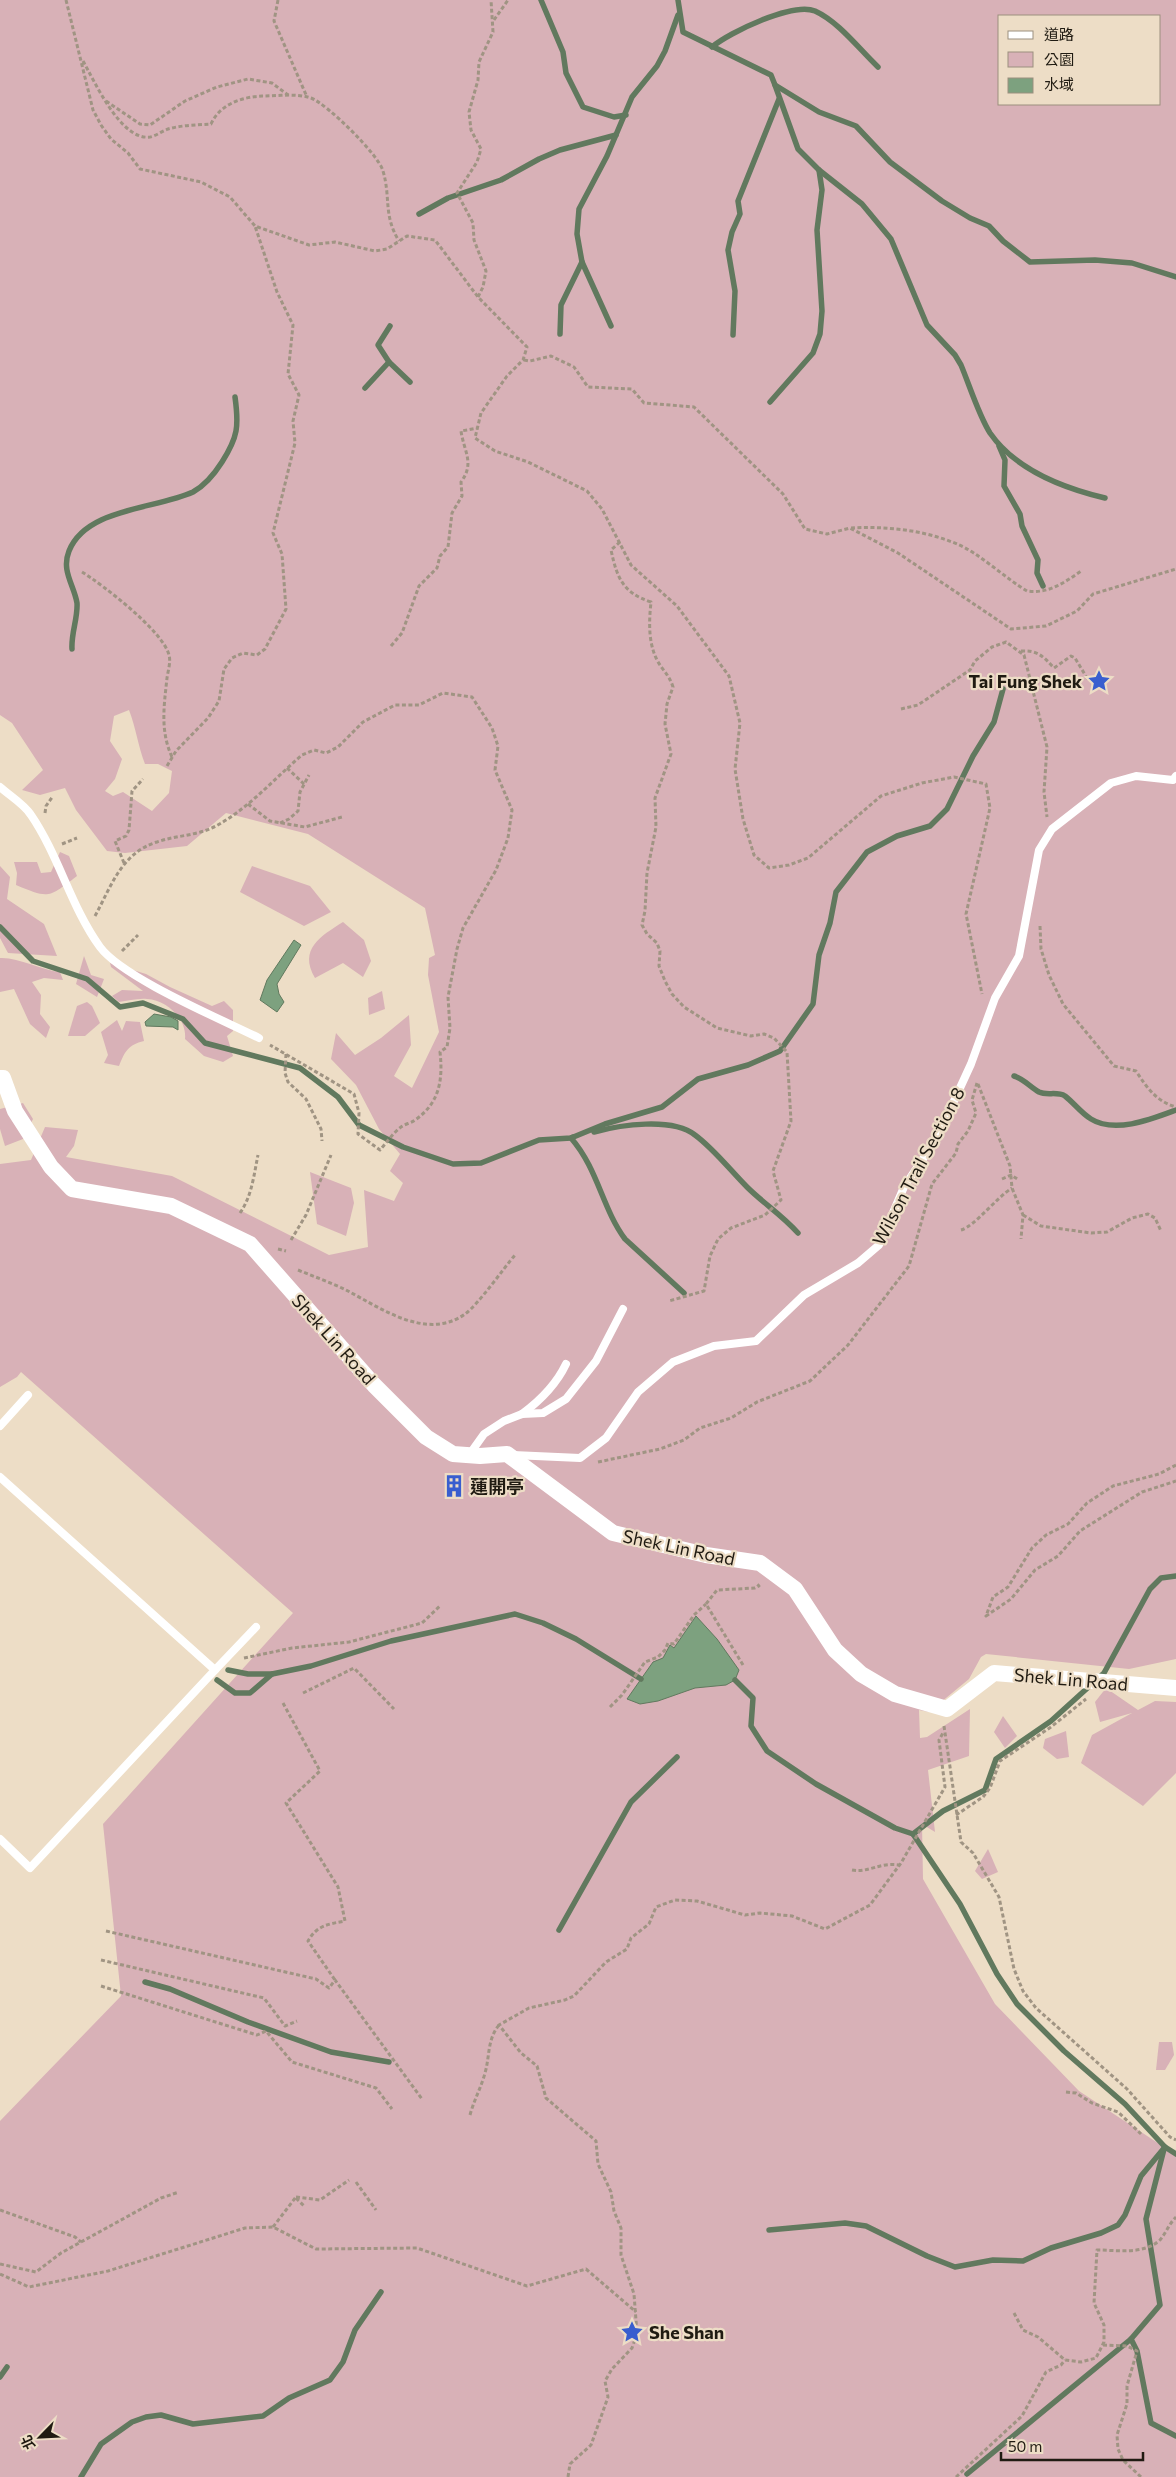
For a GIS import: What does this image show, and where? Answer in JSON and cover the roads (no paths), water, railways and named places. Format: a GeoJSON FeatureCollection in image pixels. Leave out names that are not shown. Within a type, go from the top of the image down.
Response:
{"type":"FeatureCollection","features":[{"type":"Feature","properties":{"kind":"street","name":"Shek Lin Road"},"geometry":{"type":"LineString","coordinates":[[0,1078],[3,1078],[15,1111],[51,1167],[72,1189],[171,1206],[250,1244],[374,1385],[426,1436],[453,1454],[507,1454],[613,1533],[706,1555],[760,1563],[795,1589],[835,1650],[861,1674],[895,1694],[947,1709],[994,1673],[1176,1688]]}},
{"type":"Feature","properties":{"kind":"lane","name":"Wilson Trail Section 8"},"geometry":{"type":"LineString","coordinates":[[507,1454],[580,1458],[606,1438],[638,1392],[673,1362],[714,1346],[756,1341],[804,1295],[858,1263],[879,1244],[904,1187],[937,1138],[971,1064],[995,998],[1019,956],[1039,850],[1050,833],[1111,784],[1136,776],[1173,780],[1176,776]]}},
{"type":"Feature","properties":{"kind":"lane"},"geometry":{"type":"LineString","coordinates":[[0,787],[31,813],[100,947],[114,962],[156,986],[259,1038]]}},
{"type":"Feature","properties":{"kind":"lane"},"geometry":{"type":"LineString","coordinates":[[522,1414],[543,1413],[566,1399],[596,1361],[623,1308]]}},
{"type":"Feature","properties":{"kind":"lane"},"geometry":{"type":"LineString","coordinates":[[469,1455],[484,1434],[504,1421],[522,1414],[540,1400],[559,1379],[566,1364]]}},
{"type":"Feature","properties":{"kind":"lane"},"geometry":{"type":"LineString","coordinates":[[0,1426],[28,1395]]}},
{"type":"Feature","properties":{"kind":"lane"},"geometry":{"type":"LineString","coordinates":[[0,1477],[215,1670]]}},
{"type":"Feature","properties":{"kind":"lane"},"geometry":{"type":"LineString","coordinates":[[0,1839],[30,1868],[256,1627]]}},
{"type":"Feature","properties":{"kind":"water"},"geometry":{"type":"Polygon","coordinates":[[[294,940],[301,945],[277,984],[279,994],[284,1002],[277,1012],[260,1000],[267,980],[294,940]]]}},
{"type":"Feature","properties":{"kind":"water"},"geometry":{"type":"Polygon","coordinates":[[[154,1014],[171,1017],[178,1021],[178,1030],[173,1027],[146,1026],[145,1022],[154,1014]]]}},
{"type":"Feature","properties":{"kind":"water"},"geometry":{"type":"Polygon","coordinates":[[[696,1616],[717,1639],[739,1670],[735,1680],[726,1685],[695,1688],[658,1701],[640,1704],[627,1699],[653,1662],[663,1658],[670,1645],[674,1648],[696,1616]]]}},
{"type":"Feature","properties":{"kind":"waterway"},"geometry":{"type":"LineString","coordinates":[[541,0],[563,52],[566,73],[583,107],[614,117],[626,115]]}},
{"type":"Feature","properties":{"kind":"waterway"},"geometry":{"type":"LineString","coordinates":[[678,0],[683,32],[771,75],[775,85],[819,112],[856,126],[890,162],[942,201],[970,218],[989,226],[1003,241],[1030,262],[1095,260],[1132,263],[1176,277]]}},
{"type":"Feature","properties":{"kind":"waterway"},"geometry":{"type":"LineString","coordinates":[[712,47],[762,20],[777,14],[805,9],[815,11],[832,22],[878,67]]}},
{"type":"Feature","properties":{"kind":"waterway"},"geometry":{"type":"LineString","coordinates":[[611,326],[582,262],[577,234],[579,209],[607,156],[632,97],[657,66],[665,51],[678,15]]}},
{"type":"Feature","properties":{"kind":"waterway"},"geometry":{"type":"LineString","coordinates":[[775,85],[798,149],[819,170],[862,204],[891,239],[927,325],[955,355],[986,426],[1000,446],[1026,467],[1057,483],[1105,498]]}},
{"type":"Feature","properties":{"kind":"waterway"},"geometry":{"type":"LineString","coordinates":[[733,335],[735,291],[728,250],[732,232],[740,214],[738,201],[779,99]]}},
{"type":"Feature","properties":{"kind":"waterway"},"geometry":{"type":"LineString","coordinates":[[419,214],[448,198],[501,180],[560,150],[616,135]]}},
{"type":"Feature","properties":{"kind":"waterway"},"geometry":{"type":"LineString","coordinates":[[770,402],[813,353],[820,334],[822,311],[817,230],[822,190],[819,170]]}},
{"type":"Feature","properties":{"kind":"waterway"},"geometry":{"type":"LineString","coordinates":[[560,334],[561,305],[582,262]]}},
{"type":"Feature","properties":{"kind":"waterway"},"geometry":{"type":"LineString","coordinates":[[389,362],[378,345],[390,326]]}},
{"type":"Feature","properties":{"kind":"waterway"},"geometry":{"type":"LineString","coordinates":[[365,388],[389,362],[410,382]]}},
{"type":"Feature","properties":{"kind":"waterway"},"geometry":{"type":"LineString","coordinates":[[72,649],[77,603],[66,565],[69,551],[78,537],[90,526],[106,518],[178,498],[193,492],[209,479],[227,453],[234,438],[237,424],[235,397]]}},
{"type":"Feature","properties":{"kind":"waterway"},"geometry":{"type":"LineString","coordinates":[[999,446],[1005,460],[1004,486],[1020,514],[1022,526],[1038,560],[1037,573],[1043,586]]}},
{"type":"Feature","properties":{"kind":"waterway"},"geometry":{"type":"LineString","coordinates":[[0,927],[33,961],[87,979],[120,1007],[143,1003],[183,1019],[205,1043],[300,1068],[338,1097],[359,1125],[403,1147],[453,1164],[481,1163],[539,1140],[571,1138],[605,1124],[662,1107],[698,1079],[748,1065],[780,1051],[813,1004],[819,955],[830,923],[836,892],[867,852],[897,836],[930,826],[947,809],[973,756],[994,722],[1003,689]]}},
{"type":"Feature","properties":{"kind":"waterway"},"geometry":{"type":"LineString","coordinates":[[1014,1076],[1039,1092],[1065,1096],[1087,1117],[1101,1123],[1111,1125],[1134,1124],[1176,1110]]}},
{"type":"Feature","properties":{"kind":"waterway"},"geometry":{"type":"LineString","coordinates":[[594,1132],[646,1124],[660,1124],[685,1129],[709,1147],[747,1187],[786,1220],[798,1233]]}},
{"type":"Feature","properties":{"kind":"waterway"},"geometry":{"type":"LineString","coordinates":[[573,1137],[571,1138],[588,1162],[617,1227],[625,1239],[684,1293]]}},
{"type":"Feature","properties":{"kind":"waterway"},"geometry":{"type":"LineString","coordinates":[[913,1834],[943,1811],[985,1790],[996,1759],[1051,1721],[1104,1673],[1150,1589],[1161,1578],[1176,1576]]}},
{"type":"Feature","properties":{"kind":"waterway"},"geometry":{"type":"LineString","coordinates":[[217,1680],[235,1693],[250,1693],[272,1674],[311,1666],[391,1641],[515,1614],[543,1623],[576,1639],[641,1679]]}},
{"type":"Feature","properties":{"kind":"waterway"},"geometry":{"type":"LineString","coordinates":[[228,1670],[248,1674],[272,1674]]}},
{"type":"Feature","properties":{"kind":"waterway"},"geometry":{"type":"LineString","coordinates":[[735,1680],[753,1698],[751,1726],[767,1751],[816,1784],[895,1828],[913,1834],[960,1904],[997,1974],[1017,2004],[1064,2051],[1125,2104],[1165,2147],[1176,2154]]}},
{"type":"Feature","properties":{"kind":"waterway"},"geometry":{"type":"LineString","coordinates":[[559,1930],[631,1802],[677,1757]]}},
{"type":"Feature","properties":{"kind":"waterway"},"geometry":{"type":"LineString","coordinates":[[145,1982],[170,1989],[248,2022],[331,2052],[389,2062]]}},
{"type":"Feature","properties":{"kind":"waterway"},"geometry":{"type":"LineString","coordinates":[[769,2230],[845,2223],[866,2226],[927,2256],[955,2267],[993,2260],[1023,2261],[1051,2248],[1101,2233],[1118,2225],[1125,2215],[1141,2176],[1165,2147]]}},
{"type":"Feature","properties":{"kind":"waterway"},"geometry":{"type":"LineString","coordinates":[[1164,2149],[1146,2219],[1160,2305],[1131,2339],[1137,2351],[1151,2423],[1176,2436]]}},
{"type":"Feature","properties":{"kind":"waterway"},"geometry":{"type":"LineString","coordinates":[[81,2477],[101,2444],[132,2422],[146,2417],[161,2415],[193,2424],[263,2416],[289,2398],[330,2380],[343,2362],[355,2330],[381,2292]]}},
{"type":"Feature","properties":{"kind":"waterway"},"geometry":{"type":"LineString","coordinates":[[967,2474],[1131,2339]]}},
{"type":"Feature","properties":{"kind":"waterway"},"geometry":{"type":"LineString","coordinates":[[0,2377],[7,2367]]}},
{"type":"Feature","properties":{"kind":"place","name":"Tai Fung Shek"},"geometry":{"type":"Point","coordinates":[1099,681]}},
{"type":"Feature","properties":{"kind":"place","name":"蓮開亭"},"geometry":{"type":"Point","coordinates":[454,1486]}},
{"type":"Feature","properties":{"kind":"place","name":"She Shan"},"geometry":{"type":"Point","coordinates":[632,2332]}}]}
